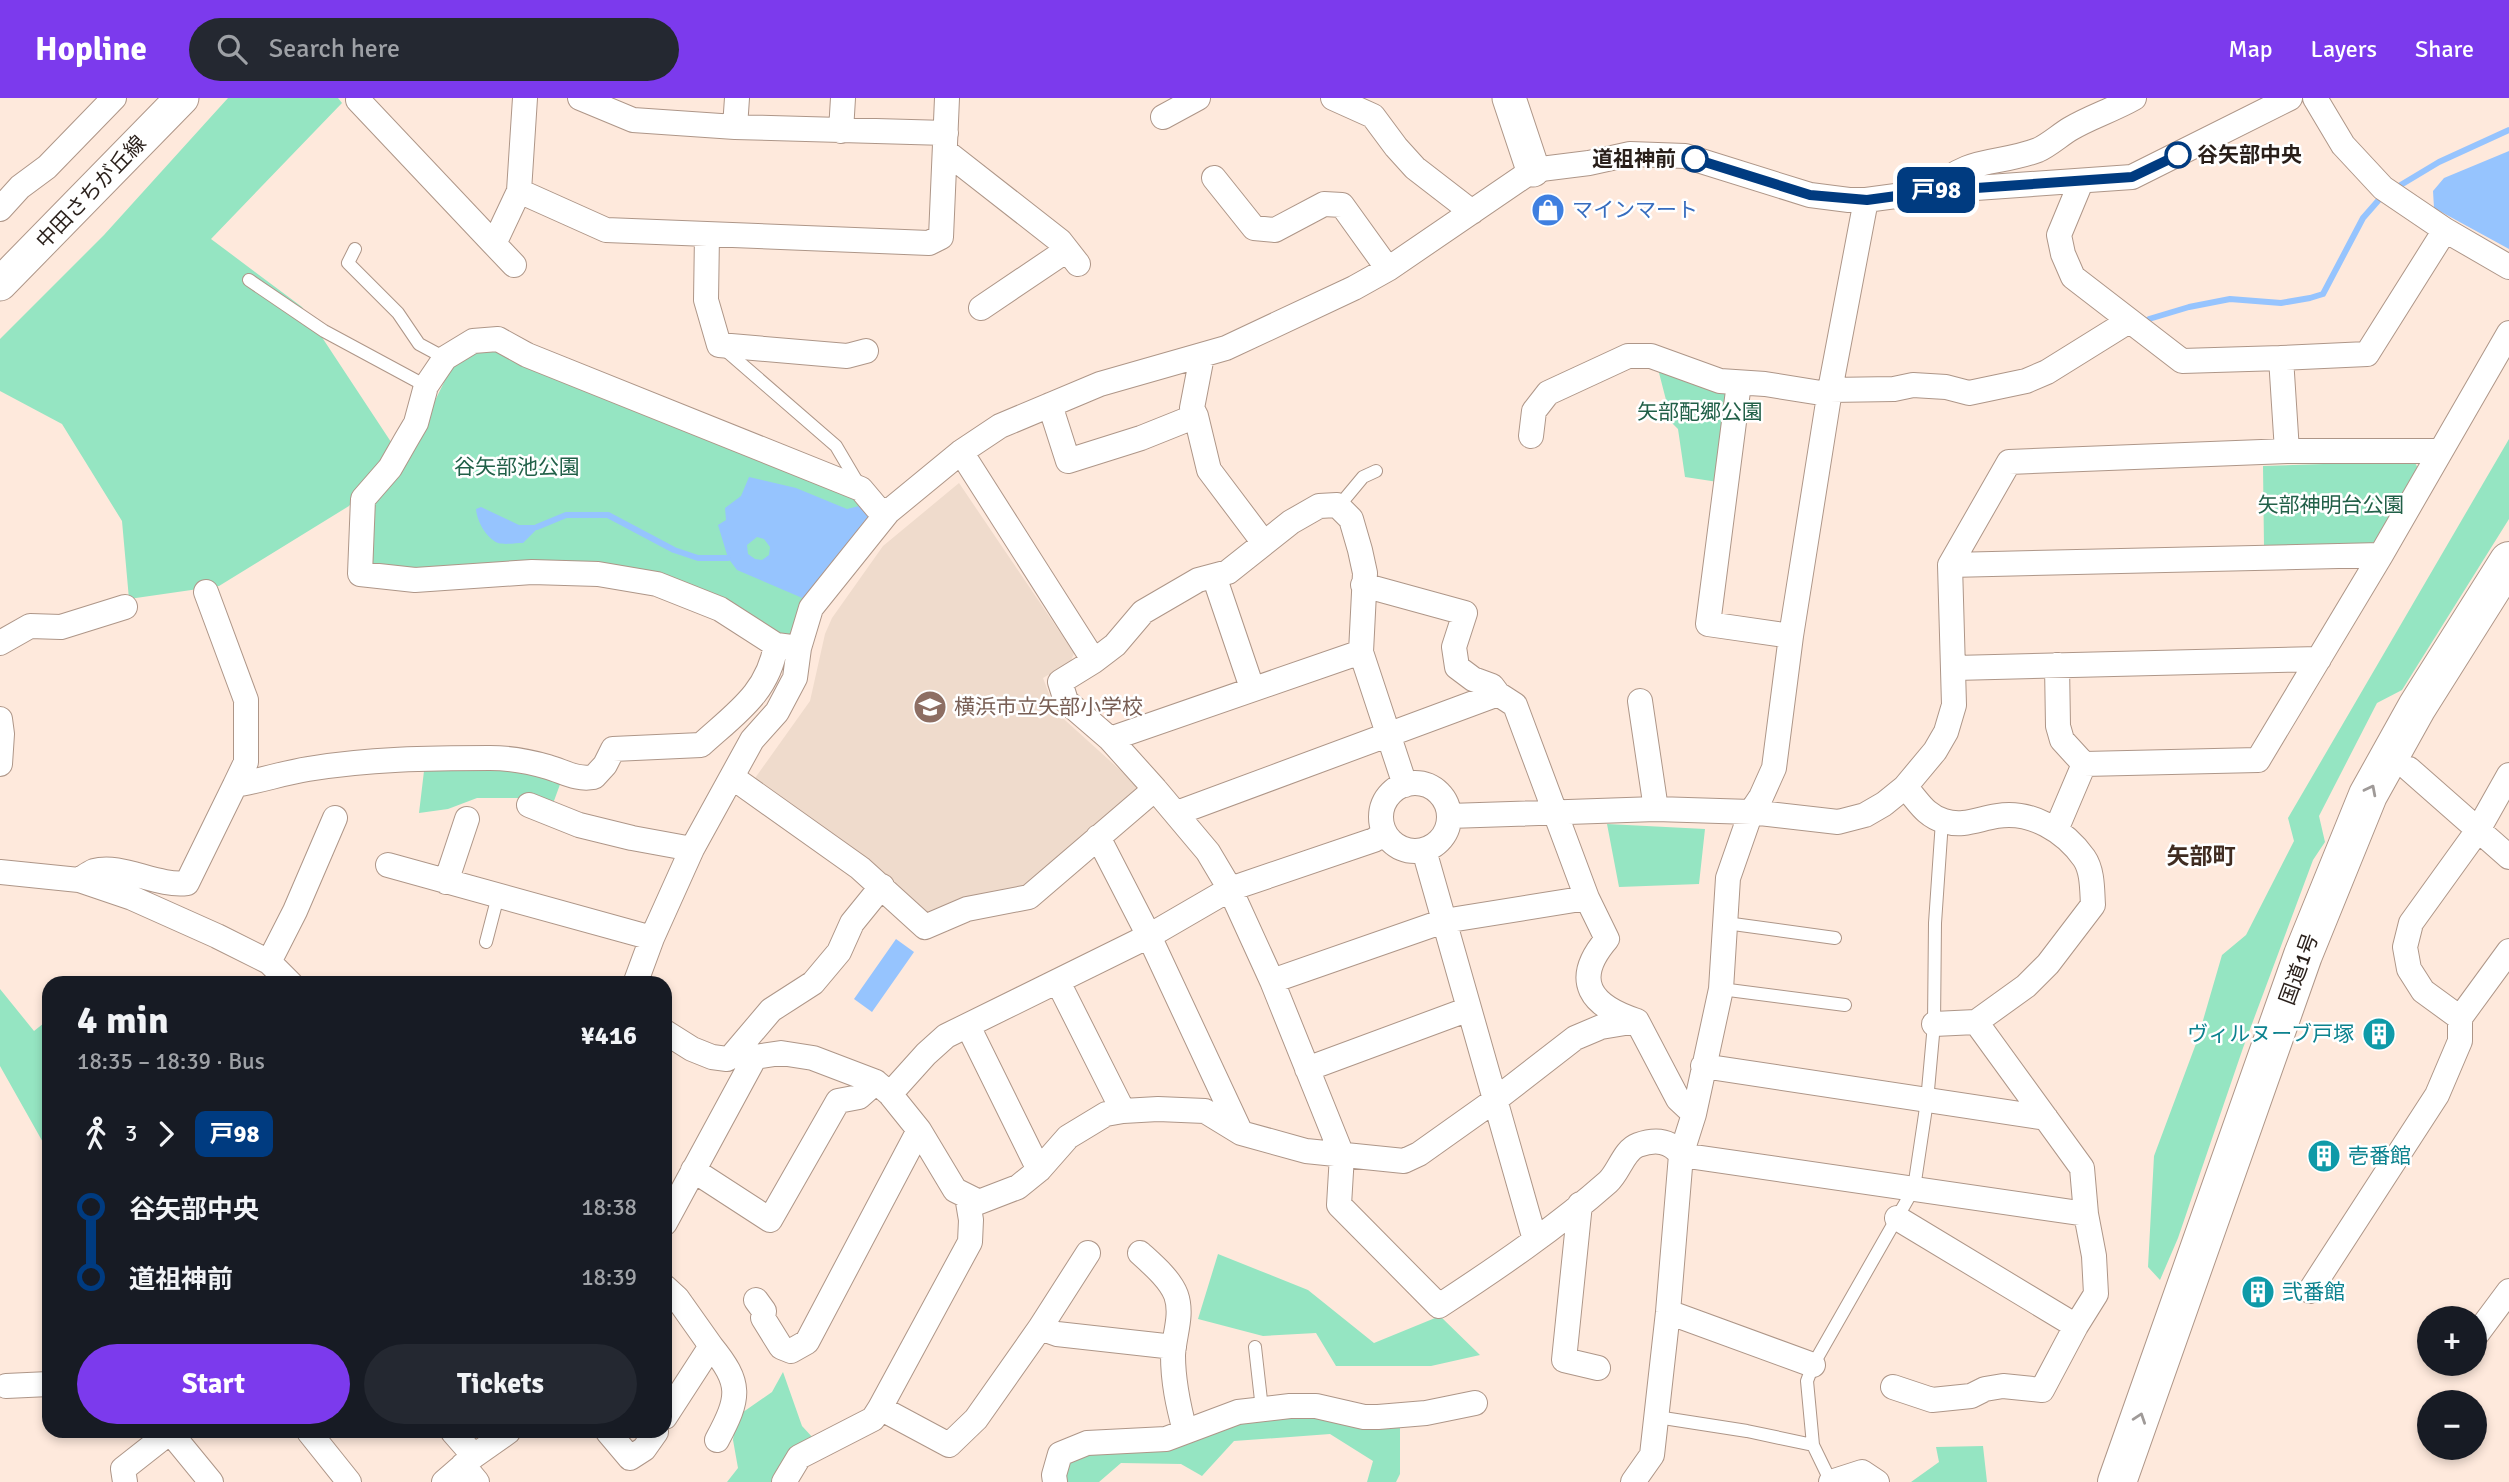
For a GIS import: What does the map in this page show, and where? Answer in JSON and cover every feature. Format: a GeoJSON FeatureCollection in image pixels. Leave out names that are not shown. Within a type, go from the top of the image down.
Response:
{"type":"FeatureCollection","features":[{"type":"Feature","properties":{"kind":"highway","name":"国道1号"},"geometry":{"type":"LineString","coordinates":[[2117,1482],[2303,955],[2368,794],[2417,707],[2509,561]]}},
{"type":"Feature","properties":{"kind":"highway","name":"国道1号"},"geometry":{"type":"LineString","coordinates":[[2145,1482],[2303,1017],[2351,886],[2409,769],[2509,607]]}},
{"type":"Feature","properties":{"kind":"street"},"geometry":{"type":"LineString","coordinates":[[0,209],[19,187],[47,167],[114,98]]}},
{"type":"Feature","properties":{"kind":"street","name":"中田さちが丘線"},"geometry":{"type":"LineString","coordinates":[[0,285],[182,98]]}},
{"type":"Feature","properties":{"kind":"street"},"geometry":{"type":"LineString","coordinates":[[494,244],[519,191],[525,98]]}},
{"type":"Feature","properties":{"kind":"street"},"geometry":{"type":"LineString","coordinates":[[580,98],[735,127],[841,131],[945,142],[1060,241],[1073,257],[987,298]]}},
{"type":"Feature","properties":{"kind":"street"},"geometry":{"type":"LineString","coordinates":[[735,127],[737,98]]}},
{"type":"Feature","properties":{"kind":"street"},"geometry":{"type":"LineString","coordinates":[[841,131],[843,98]]}},
{"type":"Feature","properties":{"kind":"street"},"geometry":{"type":"LineString","coordinates":[[519,191],[606,230],[929,243],[941,237],[947,98]]}},
{"type":"Feature","properties":{"kind":"street"},"geometry":{"type":"LineString","coordinates":[[1163,117],[1198,98]]}},
{"type":"Feature","properties":{"kind":"street"},"geometry":{"type":"LineString","coordinates":[[1333,98],[1373,116],[1415,168],[1472,212]]}},
{"type":"Feature","properties":{"kind":"street"},"geometry":{"type":"LineString","coordinates":[[1509,98],[1533,170]]}},
{"type":"Feature","properties":{"kind":"street"},"geometry":{"type":"LineString","coordinates":[[1933,191],[1947,177],[1962,168],[2039,150],[2072,128],[2112,111],[2134,98]]}},
{"type":"Feature","properties":{"kind":"street"},"geometry":{"type":"LineString","coordinates":[[235,785],[305,769],[359,762],[423,759],[494,758],[547,767],[581,779],[594,777],[605,765],[613,749],[701,745],[760,689],[811,608],[888,512],[961,452],[1000,426],[1100,384],[1226,348],[1354,288],[1388,269],[1533,170],[1589,163],[1630,154],[1685,156],[1810,195],[1867,200],[1933,191],[2081,182],[2132,177],[2290,98]]}},
{"type":"Feature","properties":{"kind":"street"},"geometry":{"type":"LineString","coordinates":[[2315,98],[2343,145],[2387,191],[2445,230],[2509,267]]}},
{"type":"Feature","properties":{"kind":"street"},"geometry":{"type":"LineString","coordinates":[[358,100],[514,265]]}},
{"type":"Feature","properties":{"kind":"street"},"geometry":{"type":"LineString","coordinates":[[1214,178],[1254,228],[1275,230],[1324,204],[1342,205],[1388,269]]}},
{"type":"Feature","properties":{"kind":"street"},"geometry":{"type":"LineString","coordinates":[[2081,182],[2059,235],[2063,254],[2073,277],[2182,361],[2367,354],[2445,230]]}},
{"type":"Feature","properties":{"kind":"street"},"geometry":{"type":"LineString","coordinates":[[1633,1482],[1652,1455],[1668,1312],[1681,1155],[1721,989],[1728,878],[1751,812],[1761,797],[1773,768],[1830,390],[1867,200]]}},
{"type":"Feature","properties":{"kind":"street"},"geometry":{"type":"LineString","coordinates":[[708,235],[706,300],[719,345],[853,360]]}},
{"type":"Feature","properties":{"kind":"street"},"geometry":{"type":"LineString","coordinates":[[1531,436],[1534,411],[1548,393],[1628,356],[1651,356],[1720,381],[1765,384],[1821,393],[1830,390],[1894,389],[1913,385],[1946,387],[1969,393],[2047,372],[2129,321]]}},
{"type":"Feature","properties":{"kind":"street"},"geometry":{"type":"LineString","coordinates":[[2057,665],[2058,726],[2062,740],[2084,764],[2258,760],[2381,555],[2509,333]]}},
{"type":"Feature","properties":{"kind":"street"},"geometry":{"type":"LineString","coordinates":[[638,976],[692,849],[752,740],[777,712],[795,678],[788,646],[720,609],[657,584],[598,574],[532,572],[415,580],[360,574],[363,499],[390,468],[416,423],[426,386],[444,358],[474,341],[498,339],[527,355],[861,489],[877,508],[888,512]]}},
{"type":"Feature","properties":{"kind":"street"},"geometry":{"type":"LineString","coordinates":[[1202,356],[1192,408],[1209,470],[1264,543]]}},
{"type":"Feature","properties":{"kind":"street"},"geometry":{"type":"LineString","coordinates":[[2281,358],[2287,451]]}},
{"type":"Feature","properties":{"kind":"street"},"geometry":{"type":"LineString","coordinates":[[1739,383],[1708,624],[1791,636]]}},
{"type":"Feature","properties":{"kind":"street"},"geometry":{"type":"LineString","coordinates":[[1050,405],[1068,461],[1142,438],[1196,416]]}},
{"type":"Feature","properties":{"kind":"street"},"geometry":{"type":"LineString","coordinates":[[1449,816],[1656,809],[1751,812],[1838,822],[1865,815],[1905,787],[1947,732],[1954,705],[1955,668],[1950,565],[2009,462],[2287,451],[2440,451]]}},
{"type":"Feature","properties":{"kind":"street"},"geometry":{"type":"LineString","coordinates":[[961,452],[1094,661]]}},
{"type":"Feature","properties":{"kind":"street"},"geometry":{"type":"LineString","coordinates":[[1405,785],[1362,652],[1365,573],[1351,519],[1338,507],[1319,506],[1291,522],[1228,572],[1198,580],[1143,612],[1115,645],[1060,682],[1066,701],[1110,739],[1177,813],[1208,852],[1230,889],[1272,981],[1342,1155],[1339,1205],[1439,1307],[1535,1240],[1610,1180],[1628,1152],[1636,1145],[1665,1141],[1675,1146],[1681,1155],[2086,1214]]}},
{"type":"Feature","properties":{"kind":"street"},"geometry":{"type":"LineString","coordinates":[[1950,565],[2381,555]]}},
{"type":"Feature","properties":{"kind":"street"},"geometry":{"type":"LineString","coordinates":[[1214,576],[1252,688]]}},
{"type":"Feature","properties":{"kind":"street"},"geometry":{"type":"LineString","coordinates":[[1363,585],[1465,613],[1454,647],[1457,667],[1473,679],[1492,686],[1498,694],[1516,705],[1587,898],[1606,939],[1588,969],[1590,986],[1607,1009],[1637,1021],[1678,1099],[1693,1114]]}},
{"type":"Feature","properties":{"kind":"street"},"geometry":{"type":"LineString","coordinates":[[79,880],[95,871],[114,870],[174,885],[187,883],[246,762],[246,700],[206,592]]}},
{"type":"Feature","properties":{"kind":"street"},"geometry":{"type":"LineString","coordinates":[[0,643],[30,626],[61,627],[125,607]]}},
{"type":"Feature","properties":{"kind":"street"},"geometry":{"type":"LineString","coordinates":[[1110,739],[1362,652]]}},
{"type":"Feature","properties":{"kind":"street"},"geometry":{"type":"LineString","coordinates":[[1955,668],[2319,659]]}},
{"type":"Feature","properties":{"kind":"street"},"geometry":{"type":"LineString","coordinates":[[1177,813],[1498,694]]}},
{"type":"Feature","properties":{"kind":"street"},"geometry":{"type":"LineString","coordinates":[[1640,702],[1656,809]]}},
{"type":"Feature","properties":{"kind":"street"},"geometry":{"type":"LineString","coordinates":[[0,719],[0,764]]}},
{"type":"Feature","properties":{"kind":"street"},"geometry":{"type":"LineString","coordinates":[[2056,830],[2084,764]]}},
{"type":"Feature","properties":{"kind":"street"},"geometry":{"type":"LineString","coordinates":[[2409,769],[2509,857]]}},
{"type":"Feature","properties":{"kind":"street"},"geometry":{"type":"LineString","coordinates":[[2460,1018],[2423,991],[2409,969],[2405,947],[2411,923],[2478,830],[2509,775]]}},
{"type":"Feature","properties":{"kind":"street"},"geometry":{"type":"LineString","coordinates":[[732,777],[860,868],[925,927],[967,909],[1029,897],[1155,789]]}},
{"type":"Feature","properties":{"kind":"street"},"geometry":{"type":"LineString","coordinates":[[1405,785],[1425,785],[1435,790],[1442,797],[1449,816],[1443,837],[1424,850],[1413,851],[1392,842],[1381,821],[1387,799],[1405,785]]}},
{"type":"Feature","properties":{"kind":"street"},"geometry":{"type":"LineString","coordinates":[[1905,787],[1922,809],[1942,821],[1958,824],[2015,815],[2034,818],[2056,830],[2085,860],[2092,881],[2094,905],[2048,964],[2026,986],[1976,1022],[1934,1024]]}},
{"type":"Feature","properties":{"kind":"street"},"geometry":{"type":"LineString","coordinates":[[529,805],[579,825],[692,849]]}},
{"type":"Feature","properties":{"kind":"street"},"geometry":{"type":"LineString","coordinates":[[269,962],[295,911],[335,818]]}},
{"type":"Feature","properties":{"kind":"street"},"geometry":{"type":"LineString","coordinates":[[446,882],[467,819]]}},
{"type":"Feature","properties":{"kind":"street"},"geometry":{"type":"LineString","coordinates":[[693,1170],[770,1220],[838,1101],[883,1088],[946,1036],[1149,936],[1230,889],[1374,840],[1385,832]]}},
{"type":"Feature","properties":{"kind":"street"},"geometry":{"type":"LineString","coordinates":[[1098,837],[1149,936],[1241,1133]]}},
{"type":"Feature","properties":{"kind":"street"},"geometry":{"type":"LineString","coordinates":[[1424,850],[1535,1240]]}},
{"type":"Feature","properties":{"kind":"street"},"geometry":{"type":"LineString","coordinates":[[388,865],[652,938]]}},
{"type":"Feature","properties":{"kind":"street"},"geometry":{"type":"LineString","coordinates":[[0,873],[79,880],[132,898],[269,962],[283,976]]}},
{"type":"Feature","properties":{"kind":"street"},"geometry":{"type":"LineString","coordinates":[[672,1202],[693,1170],[744,1056],[771,1010],[813,983],[839,952],[852,923],[882,886]]}},
{"type":"Feature","properties":{"kind":"street"},"geometry":{"type":"LineString","coordinates":[[1272,981],[1444,921],[1587,898]]}},
{"type":"Feature","properties":{"kind":"street"},"geometry":{"type":"LineString","coordinates":[[2310,1291],[2437,1095],[2460,1041],[2460,1018],[2509,951]]}},
{"type":"Feature","properties":{"kind":"street"},"geometry":{"type":"LineString","coordinates":[[1058,982],[1123,1111]]}},
{"type":"Feature","properties":{"kind":"street"},"geometry":{"type":"LineString","coordinates":[[1307,1069],[1469,1009]]}},
{"type":"Feature","properties":{"kind":"street"},"geometry":{"type":"LineString","coordinates":[[672,1036],[712,1057],[727,1059],[781,1053],[813,1058],[883,1088],[919,1130],[955,1190],[979,1202],[1018,1187],[1038,1170],[1068,1137],[1106,1114],[1123,1111],[1205,1111],[1241,1133],[1306,1151],[1404,1161],[1419,1154],[1495,1100],[1575,1038],[1601,1027],[1637,1021]]}},
{"type":"Feature","properties":{"kind":"street"},"geometry":{"type":"LineString","coordinates":[[1893,1387],[1932,1400],[1971,1396],[1985,1389],[2003,1386],[2042,1390],[2096,1294],[2094,1256],[2086,1214],[2082,1168],[1976,1022]]}},
{"type":"Feature","properties":{"kind":"street"},"geometry":{"type":"LineString","coordinates":[[968,1026],[1038,1170]]}},
{"type":"Feature","properties":{"kind":"street"},"geometry":{"type":"LineString","coordinates":[[1703,1066],[2046,1118]]}},
{"type":"Feature","properties":{"kind":"street"},"geometry":{"type":"LineString","coordinates":[[756,1300],[764,1311],[763,1318],[781,1348],[791,1351],[807,1342],[919,1130]]}},
{"type":"Feature","properties":{"kind":"street"},"geometry":{"type":"LineString","coordinates":[[784,1482],[799,1457],[873,1419],[970,1242],[971,1220],[967,1196]]}},
{"type":"Feature","properties":{"kind":"street"},"geometry":{"type":"LineString","coordinates":[[1580,1204],[1564,1360],[1598,1368]]}},
{"type":"Feature","properties":{"kind":"street"},"geometry":{"type":"LineString","coordinates":[[1897,1218],[2076,1326]]}},
{"type":"Feature","properties":{"kind":"street"},"geometry":{"type":"LineString","coordinates":[[880,1408],[949,1446],[976,1419],[1040,1328],[1088,1253]]}},
{"type":"Feature","properties":{"kind":"street"},"geometry":{"type":"LineString","coordinates":[[1140,1253],[1157,1269],[1175,1295],[1179,1322],[1174,1347],[1174,1390],[1185,1431]]}},
{"type":"Feature","properties":{"kind":"street"},"geometry":{"type":"LineString","coordinates":[[2487,1321],[2509,1291]]}},
{"type":"Feature","properties":{"kind":"street"},"geometry":{"type":"LineString","coordinates":[[672,1293],[729,1368],[735,1382],[730,1415],[718,1440]]}},
{"type":"Feature","properties":{"kind":"street"},"geometry":{"type":"LineString","coordinates":[[1668,1312],[1813,1365]]}},
{"type":"Feature","properties":{"kind":"street"},"geometry":{"type":"LineString","coordinates":[[1040,1328],[1057,1334],[1174,1347]]}},
{"type":"Feature","properties":{"kind":"street"},"geometry":{"type":"LineString","coordinates":[[672,1406],[711,1346]]}},
{"type":"Feature","properties":{"kind":"street"},"geometry":{"type":"LineString","coordinates":[[6,1386],[42,1384]]}},
{"type":"Feature","properties":{"kind":"street"},"geometry":{"type":"LineString","coordinates":[[1055,1482],[1054,1475],[1060,1454],[1087,1443],[1166,1439],[1238,1412],[1316,1406],[1364,1417],[1378,1417],[1426,1413],[1475,1403]]}},
{"type":"Feature","properties":{"kind":"street"},"geometry":{"type":"LineString","coordinates":[[125,1482],[123,1469],[162,1438]]}},
{"type":"Feature","properties":{"kind":"street"},"geometry":{"type":"LineString","coordinates":[[175,1438],[211,1482]]}},
{"type":"Feature","properties":{"kind":"street"},"geometry":{"type":"LineString","coordinates":[[314,1438],[349,1482]]}},
{"type":"Feature","properties":{"kind":"street"},"geometry":{"type":"LineString","coordinates":[[456,1438],[471,1468]]}},
{"type":"Feature","properties":{"kind":"street"},"geometry":{"type":"LineString","coordinates":[[444,1482],[471,1468],[502,1438]]}},
{"type":"Feature","properties":{"kind":"street"},"geometry":{"type":"LineString","coordinates":[[613,1438],[630,1458],[644,1449],[652,1438]]}},
{"type":"Feature","properties":{"kind":"street"},"geometry":{"type":"LineString","coordinates":[[1830,1482],[1862,1472],[1877,1482]]}},
{"type":"Feature","properties":{"kind":"lane"},"geometry":{"type":"LineString","coordinates":[[355,249],[348,263],[398,313],[419,344],[444,358]]}},
{"type":"Feature","properties":{"kind":"lane"},"geometry":{"type":"LineString","coordinates":[[249,280],[324,331],[426,386]]}},
{"type":"Feature","properties":{"kind":"lane"},"geometry":{"type":"LineString","coordinates":[[719,345],[836,446],[861,489]]}},
{"type":"Feature","properties":{"kind":"lane"},"geometry":{"type":"LineString","coordinates":[[1338,507],[1363,477],[1376,471]]}},
{"type":"Feature","properties":{"kind":"lane"},"geometry":{"type":"LineString","coordinates":[[1830,1482],[1813,1445],[1807,1381],[1813,1365],[1914,1188],[1927,1101],[1934,1024],[1935,923],[1942,821]]}},
{"type":"Feature","properties":{"kind":"lane"},"geometry":{"type":"LineString","coordinates":[[486,942],[498,896]]}},
{"type":"Feature","properties":{"kind":"lane"},"geometry":{"type":"LineString","coordinates":[[1727,923],[1835,938]]}},
{"type":"Feature","properties":{"kind":"lane"},"geometry":{"type":"LineString","coordinates":[[1721,989],[1845,1006]]}},
{"type":"Feature","properties":{"kind":"lane"},"geometry":{"type":"LineString","coordinates":[[1255,1347],[1262,1409]]}},
{"type":"Feature","properties":{"kind":"lane"},"geometry":{"type":"LineString","coordinates":[[1657,1417],[1813,1445]]}},
{"type":"Feature","properties":{"kind":"shaded area","name":"横浜市立矢部小学校"},"geometry":{"type":"Polygon","coordinates":[[[959,483],[1074,653],[1071,661],[1043,678],[1056,712],[1140,788],[1028,892],[929,921],[753,781],[810,701],[825,634],[832,618],[883,546],[959,483]]]}},
{"type":"Feature","properties":{"kind":"green space"},"geometry":{"type":"Polygon","coordinates":[[[228,98],[338,98],[342,103],[211,239],[302,307],[393,445],[349,506],[219,586],[129,599],[122,521],[62,424],[0,391],[0,339],[104,235],[228,98]]]}},
{"type":"Feature","properties":{"kind":"green space","name":"谷矢部池公園"},"geometry":{"type":"Polygon","coordinates":[[[492,344],[859,492],[874,514],[804,604],[789,636],[782,637],[662,577],[366,569],[371,505],[423,425],[452,366],[492,344]]]}},
{"type":"Feature","properties":{"kind":"green space","name":"矢部配郷公園"},"geometry":{"type":"Polygon","coordinates":[[[1658,369],[1729,391],[1718,482],[1685,477],[1678,429],[1672,423],[1658,369]]]}},
{"type":"Feature","properties":{"kind":"green space"},"geometry":{"type":"Polygon","coordinates":[[[2509,439],[2509,519],[2402,690],[2377,703],[2319,816],[2325,842],[2313,860],[2243,1048],[2178,1238],[2160,1280],[2148,1267],[2154,1156],[2197,1041],[2222,955],[2246,935],[2294,841],[2288,818],[2509,439]]]}},
{"type":"Feature","properties":{"kind":"green space","name":"矢部神明台公園"},"geometry":{"type":"Polygon","coordinates":[[[2414,461],[2419,470],[2378,539],[2369,545],[2264,547],[2263,466],[2414,461]]]}},
{"type":"Feature","properties":{"kind":"green space"},"geometry":{"type":"Polygon","coordinates":[[[486,767],[562,779],[551,809],[523,798],[477,798],[448,809],[419,813],[424,771],[486,767]]]}},
{"type":"Feature","properties":{"kind":"green space"},"geometry":{"type":"Polygon","coordinates":[[[1607,824],[1705,829],[1699,884],[1619,887],[1607,824]]]}},
{"type":"Feature","properties":{"kind":"green space"},"geometry":{"type":"Polygon","coordinates":[[[0,989],[34,1031],[42,1025],[42,1141],[0,1066],[0,989]]]}},
{"type":"Feature","properties":{"kind":"green space"},"geometry":{"type":"Polygon","coordinates":[[[1218,1254],[1308,1290],[1374,1343],[1440,1316],[1480,1355],[1431,1366],[1336,1366],[1316,1333],[1263,1336],[1198,1319],[1218,1254]]]}},
{"type":"Feature","properties":{"kind":"green space"},"geometry":{"type":"Polygon","coordinates":[[[783,1372],[802,1426],[814,1439],[776,1482],[727,1482],[738,1468],[733,1440],[736,1417],[772,1392],[783,1372]]]}},
{"type":"Feature","properties":{"kind":"green space"},"geometry":{"type":"Polygon","coordinates":[[[1400,1416],[1400,1474],[1396,1482],[1367,1482],[1373,1461],[1330,1434],[1234,1441],[1202,1476],[1181,1464],[1121,1463],[1099,1482],[1062,1482],[1064,1457],[1240,1418],[1400,1416]]]}},
{"type":"Feature","properties":{"kind":"green space"},"geometry":{"type":"Polygon","coordinates":[[[1983,1446],[1987,1482],[1911,1482],[1939,1462],[1936,1447],[1983,1446]]]}},
{"type":"Feature","properties":{"kind":"water"},"geometry":{"type":"Polygon","coordinates":[[[2509,151],[2509,249],[2434,208],[2433,191],[2444,178],[2509,151]]]}},
{"type":"Feature","properties":{"kind":"water"},"geometry":{"type":"Polygon","coordinates":[[[749,477],[796,488],[847,509],[867,504],[874,514],[807,600],[737,570],[728,558],[718,525],[726,520],[725,508],[741,496],[749,477]],[[757,537],[747,545],[748,554],[755,559],[762,560],[769,555],[770,547],[764,539],[757,537]]]}},
{"type":"Feature","properties":{"kind":"water"},"geometry":{"type":"Polygon","coordinates":[[[481,507],[519,525],[536,525],[537,529],[523,543],[498,543],[480,524],[476,509],[481,507]]]}},
{"type":"Feature","properties":{"kind":"water"},"geometry":{"type":"Polygon","coordinates":[[[896,939],[914,952],[872,1012],[854,999],[896,939]]]}},
{"type":"Feature","properties":{"kind":"waterway"},"geometry":{"type":"LineString","coordinates":[[2394,189],[2439,162],[2509,130]]}},
{"type":"Feature","properties":{"kind":"waterway"},"geometry":{"type":"LineString","coordinates":[[2149,319],[2230,299],[2281,303],[2323,294],[2363,218],[2384,194]]}},
{"type":"Feature","properties":{"kind":"waterway"},"geometry":{"type":"LineString","coordinates":[[537,527],[566,515],[608,515],[674,550],[698,558],[728,558]]}},
{"type":"Feature","properties":{"kind":"bus line","name":"戸98"},"geometry":{"type":"LineString","coordinates":[[1695,159],[1810,195],[1867,200],[1933,191],[2132,177],[2178,155]]}},
{"type":"Feature","properties":{"kind":"place","name":"谷矢部中央"},"geometry":{"type":"Point","coordinates":[2178,155]}},
{"type":"Feature","properties":{"kind":"place","name":"道祖神前"},"geometry":{"type":"Point","coordinates":[1695,159]}},
{"type":"Feature","properties":{"kind":"place","name":"マインマート"},"geometry":{"type":"Point","coordinates":[1548,210]}},
{"type":"Feature","properties":{"kind":"place","name":"横浜市立矢部小学校"},"geometry":{"type":"Point","coordinates":[930,707]}},
{"type":"Feature","properties":{"kind":"place","name":"ヴィルヌーブ戸塚"},"geometry":{"type":"Point","coordinates":[2379,1034]}},
{"type":"Feature","properties":{"kind":"place","name":"壱番館"},"geometry":{"type":"Point","coordinates":[2324,1156]}},
{"type":"Feature","properties":{"kind":"place","name":"弐番館"},"geometry":{"type":"Point","coordinates":[2258,1292]}},
{"type":"Feature","properties":{"kind":"district","name":"矢部町"},"geometry":{"type":"Point","coordinates":[2201,856]}}]}
